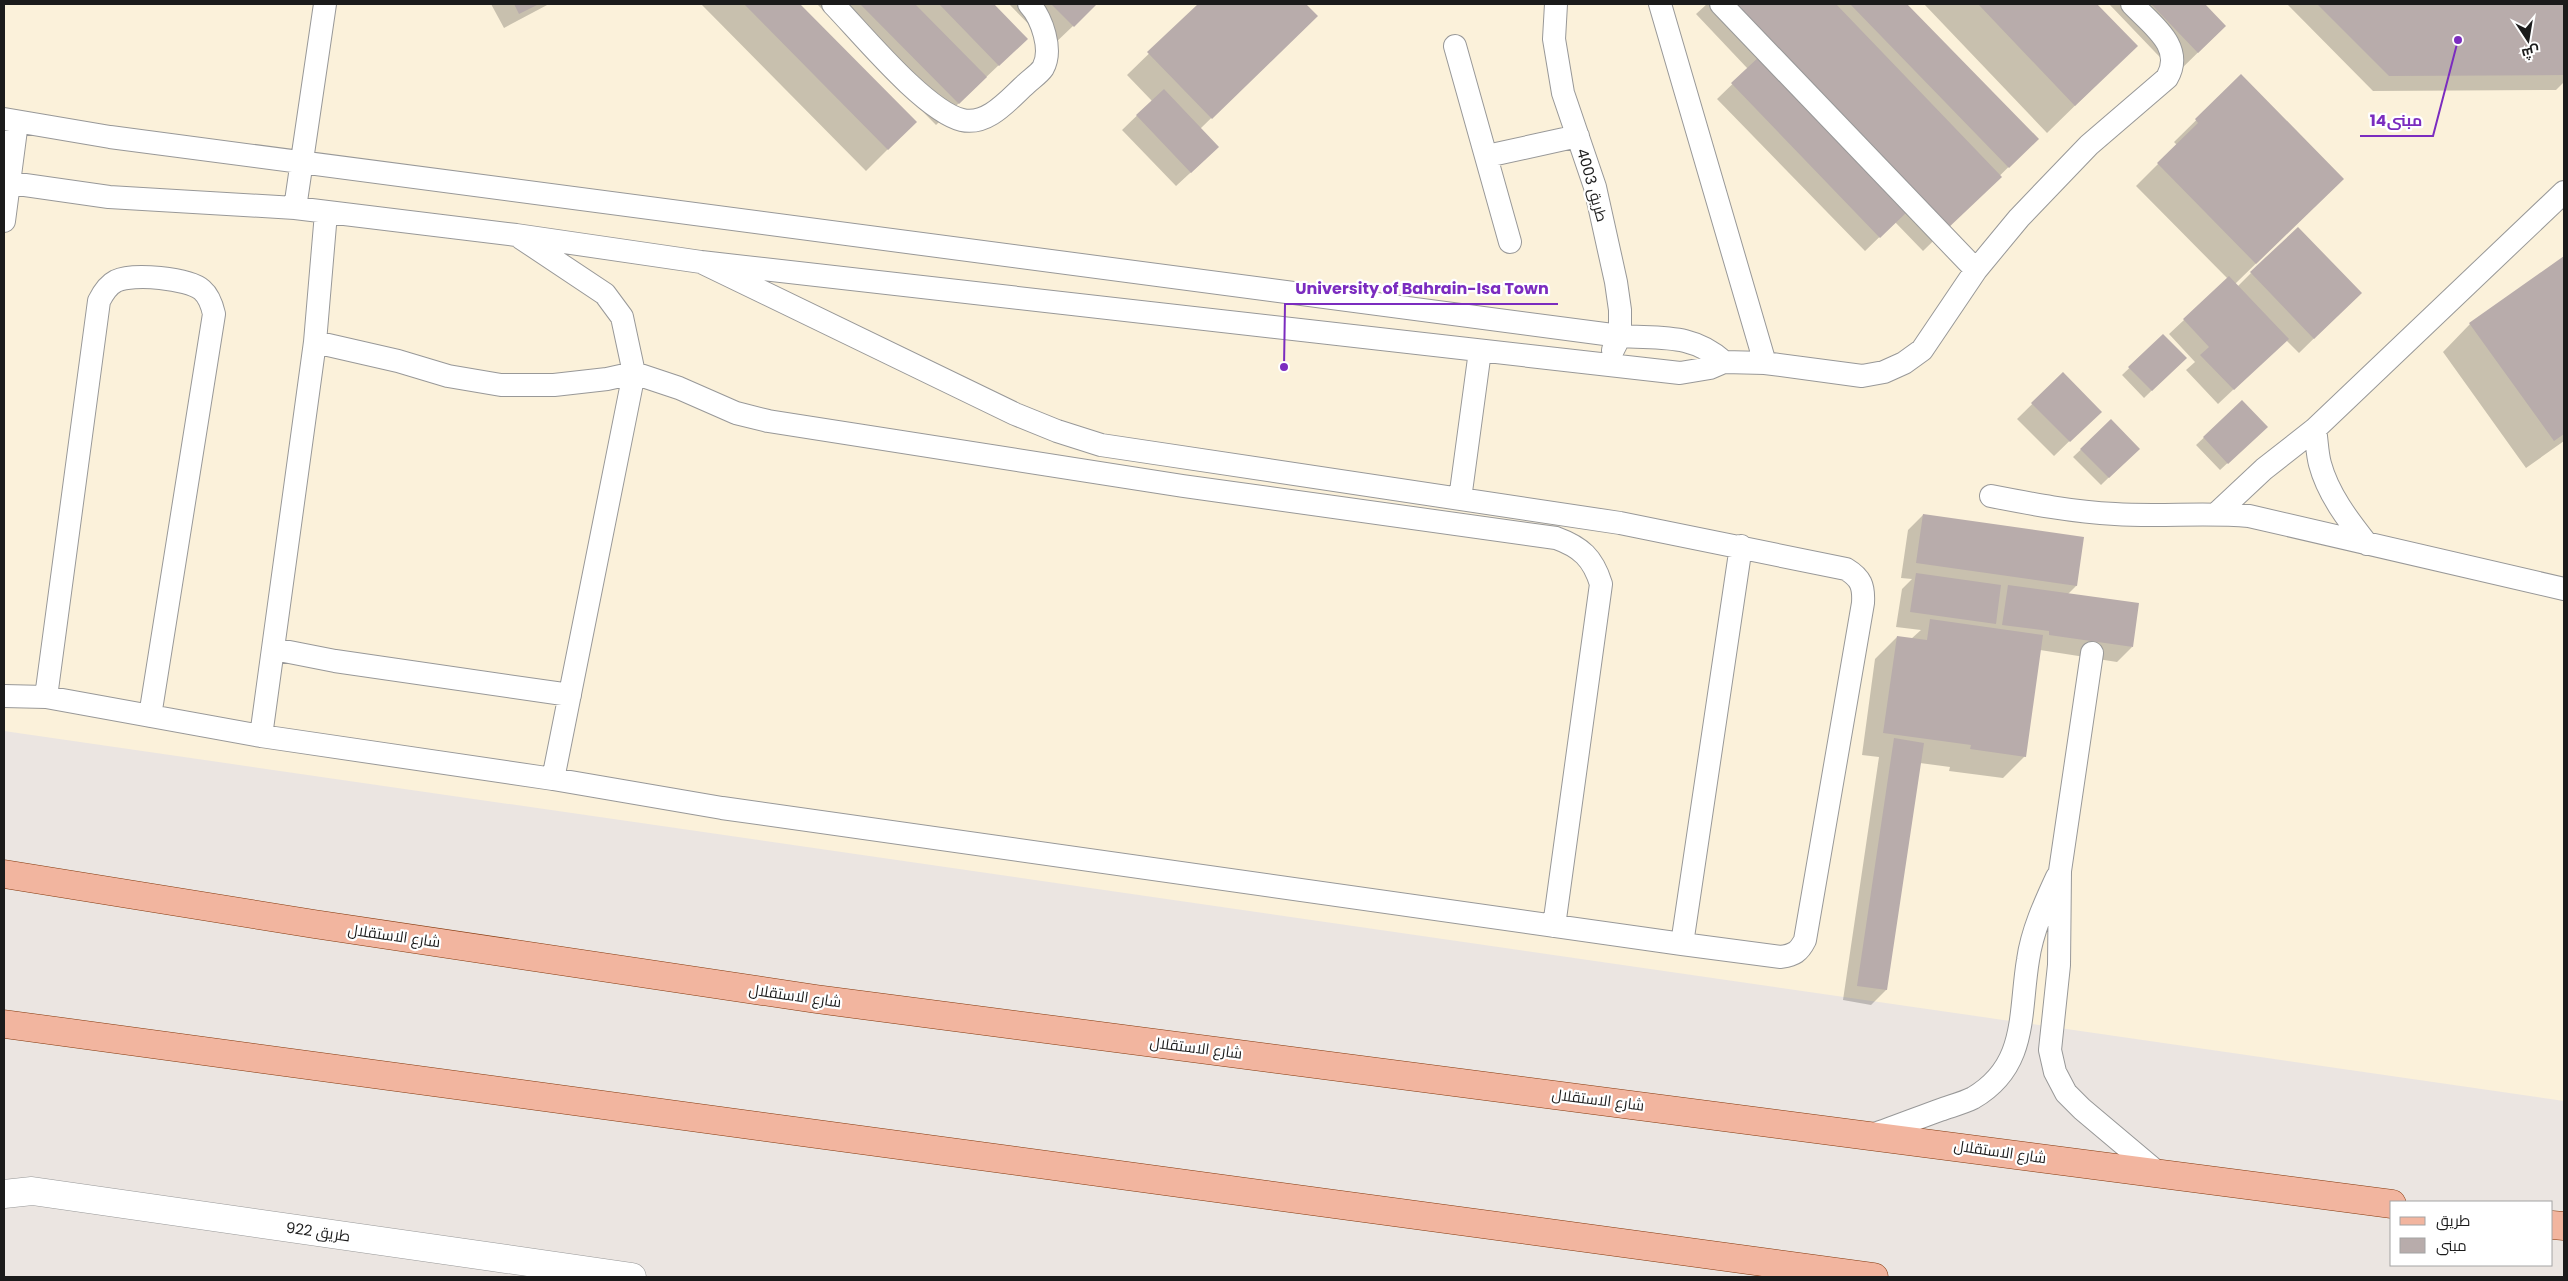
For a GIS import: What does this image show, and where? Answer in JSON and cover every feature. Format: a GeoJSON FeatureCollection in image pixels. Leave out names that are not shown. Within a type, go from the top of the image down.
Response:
{"type":"FeatureCollection","features":[{"type":"Feature","properties":{"kind":"main road","name":"شارع الاستقلال"},"geometry":{"type":"LineString","coordinates":[[4,874],[314,924],[816,999],[2390,1204]]}},
{"type":"Feature","properties":{"kind":"main road"},"geometry":{"type":"LineString","coordinates":[[4,1024],[1874,1277]]}},
{"type":"Feature","properties":{"kind":"street","name":"طريق 922"},"geometry":{"type":"LineString","coordinates":[[4,1194],[32,1190],[632,1277]]}},
{"type":"Feature","properties":{"kind":"lane"},"geometry":{"type":"LineString","coordinates":[[295,208],[325,4]]}},
{"type":"Feature","properties":{"kind":"lane"},"geometry":{"type":"LineString","coordinates":[[832,4],[923,97],[941,112],[964,120],[980,120],[997,111],[1043,68],[1046,43],[1043,24],[1029,4]]}},
{"type":"Feature","properties":{"kind":"lane","name":"طريق 4003"},"geometry":{"type":"LineString","coordinates":[[1556,4],[1554,39],[1563,93],[1595,187],[1613,267],[1620,310],[1620,336],[1605,364]]}},
{"type":"Feature","properties":{"kind":"lane"},"geometry":{"type":"LineString","coordinates":[[1660,4],[1765,363]]}},
{"type":"Feature","properties":{"kind":"lane"},"geometry":{"type":"LineString","coordinates":[[1721,4],[1976,270]]}},
{"type":"Feature","properties":{"kind":"lane"},"geometry":{"type":"LineString","coordinates":[[6,182],[109,197],[295,208],[516,235],[701,262],[1680,373],[1702,370],[1724,362],[1765,363],[1862,376],[1884,372],[1904,363],[1922,350],[1976,270],[2019,218],[2089,145],[2167,78],[2173,66],[2173,54],[2168,42],[2132,4]]}},
{"type":"Feature","properties":{"kind":"lane"},"geometry":{"type":"LineString","coordinates":[[1454,46],[1487,156],[1510,242]]}},
{"type":"Feature","properties":{"kind":"lane"},"geometry":{"type":"LineString","coordinates":[[4,221],[11,121],[110,137],[1620,336],[1686,340],[1700,344],[1724,362]]}},
{"type":"Feature","properties":{"kind":"lane"},"geometry":{"type":"LineString","coordinates":[[1487,156],[1578,136]]}},
{"type":"Feature","properties":{"kind":"lane"},"geometry":{"type":"LineString","coordinates":[[2217,513],[2264,469],[2315,429],[2564,192]]}},
{"type":"Feature","properties":{"kind":"lane"},"geometry":{"type":"LineString","coordinates":[[261,736],[314,342],[326,212]]}},
{"type":"Feature","properties":{"kind":"lane"},"geometry":{"type":"LineString","coordinates":[[516,235],[605,294],[622,317],[634,373],[553,779]]}},
{"type":"Feature","properties":{"kind":"lane"},"geometry":{"type":"LineString","coordinates":[[4,696],[46,697],[261,736],[553,779],[722,808],[1682,944],[1781,957],[1792,955],[1803,945],[1863,604],[1864,590],[1859,576],[1846,569],[1742,546],[1620,523],[1101,444],[1057,431],[1015,414],[701,262]]}},
{"type":"Feature","properties":{"kind":"lane"},"geometry":{"type":"LineString","coordinates":[[46,697],[99,301],[105,290],[114,282],[126,278],[138,276],[192,284],[203,290],[210,301],[214,314],[213,326],[150,716]]}},
{"type":"Feature","properties":{"kind":"lane"},"geometry":{"type":"LineString","coordinates":[[314,342],[398,361],[448,376],[501,385],[554,385],[606,379],[634,373],[679,388],[736,413],[768,421],[1279,500],[1556,538],[1572,544],[1586,554],[1596,568],[1601,584],[1554,926]]}},
{"type":"Feature","properties":{"kind":"lane"},"geometry":{"type":"LineString","coordinates":[[1460,499],[1480,351]]}},
{"type":"Feature","properties":{"kind":"lane"},"geometry":{"type":"LineString","coordinates":[[2315,429],[2320,464],[2344,514],[2367,544]]}},
{"type":"Feature","properties":{"kind":"lane"},"geometry":{"type":"LineString","coordinates":[[1991,496],[2053,508],[2116,514],[2217,513],[2278,521],[2336,538],[2564,589]]}},
{"type":"Feature","properties":{"kind":"lane"},"geometry":{"type":"LineString","coordinates":[[1682,944],[1742,546]]}},
{"type":"Feature","properties":{"kind":"lane"},"geometry":{"type":"LineString","coordinates":[[274,650],[335,661],[570,694]]}},
{"type":"Feature","properties":{"kind":"lane"},"geometry":{"type":"LineString","coordinates":[[2092,653],[2060,871],[2061,934],[2050,1050],[2055,1072],[2066,1093],[2082,1110],[2158,1173]]}},
{"type":"Feature","properties":{"kind":"lane"},"geometry":{"type":"LineString","coordinates":[[4,680],[46,697]]}},
{"type":"Feature","properties":{"kind":"lane"},"geometry":{"type":"LineString","coordinates":[[1872,1135],[1972,1098],[1991,1084],[2007,1066],[2017,1045],[2030,949],[2041,914],[2060,871]]}},
{"type":"Feature","properties":{"kind":"lane"},"geometry":{"type":"LineString","coordinates":[[2024,996],[2055,1001]]}},
{"type":"Feature","properties":{"kind":"shaded area"},"geometry":{"type":"Polygon","coordinates":[[[4,4],[2564,4],[2564,1101],[4,731],[4,4]]]}},
{"type":"Feature","properties":{"kind":"building"},"geometry":{"type":"Polygon","coordinates":[[[514,4],[539,4],[519,14],[514,4]]]}},
{"type":"Feature","properties":{"kind":"building"},"geometry":{"type":"Polygon","coordinates":[[[744,4],[800,4],[917,122],[888,150],[744,4]]]}},
{"type":"Feature","properties":{"kind":"building"},"geometry":{"type":"Polygon","coordinates":[[[860,4],[915,4],[987,77],[959,104],[860,4]]]}},
{"type":"Feature","properties":{"kind":"building"},"geometry":{"type":"Polygon","coordinates":[[[939,4],[994,4],[1028,39],[999,66],[939,4]]]}},
{"type":"Feature","properties":{"kind":"building"},"geometry":{"type":"Polygon","coordinates":[[[1051,4],[1097,4],[1074,27],[1051,4]]]}},
{"type":"Feature","properties":{"kind":"building"},"geometry":{"type":"Polygon","coordinates":[[[1198,4],[1306,4],[1318,16],[1212,119],[1147,52],[1198,4]]]}},
{"type":"Feature","properties":{"kind":"building"},"geometry":{"type":"Polygon","coordinates":[[[1728,4],[1836,4],[2002,177],[1946,230],[1728,4]]]}},
{"type":"Feature","properties":{"kind":"building"},"geometry":{"type":"Polygon","coordinates":[[[1850,4],[1907,4],[2039,139],[2009,168],[1850,4]]]}},
{"type":"Feature","properties":{"kind":"building"},"geometry":{"type":"Polygon","coordinates":[[[1978,4],[2097,4],[2138,46],[2075,106],[1978,4]]]}},
{"type":"Feature","properties":{"kind":"building"},"geometry":{"type":"Polygon","coordinates":[[[2151,4],[2205,4],[2226,26],[2198,53],[2151,4]]]}},
{"type":"Feature","properties":{"kind":"building"},"geometry":{"type":"Polygon","coordinates":[[[2317,4],[2564,4],[2564,75],[2389,76],[2317,4]]]}},
{"type":"Feature","properties":{"kind":"building"},"geometry":{"type":"Polygon","coordinates":[[[1761,55],[1909,210],[1880,238],[1731,83],[1761,55]]]}},
{"type":"Feature","properties":{"kind":"building"},"geometry":{"type":"Polygon","coordinates":[[[2241,74],[2344,179],[2256,264],[2157,163],[2198,123],[2195,119],[2241,74]]]}},
{"type":"Feature","properties":{"kind":"building"},"geometry":{"type":"Polygon","coordinates":[[[1164,89],[1219,147],[1191,173],[1136,115],[1164,89]]]}},
{"type":"Feature","properties":{"kind":"building"},"geometry":{"type":"Polygon","coordinates":[[[2298,227],[2362,293],[2314,339],[2250,272],[2298,227]]]}},
{"type":"Feature","properties":{"kind":"building"},"geometry":{"type":"Polygon","coordinates":[[[2564,256],[2564,434],[2554,441],[2469,323],[2564,256]]]}},
{"type":"Feature","properties":{"kind":"building"},"geometry":{"type":"Polygon","coordinates":[[[2229,276],[2289,339],[2234,390],[2200,355],[2209,347],[2183,319],[2229,276]]]}},
{"type":"Feature","properties":{"kind":"building"},"geometry":{"type":"Polygon","coordinates":[[[2163,334],[2187,358],[2152,391],[2128,367],[2163,334]]]}},
{"type":"Feature","properties":{"kind":"building"},"geometry":{"type":"Polygon","coordinates":[[[2063,372],[2102,412],[2070,442],[2031,403],[2063,372]]]}},
{"type":"Feature","properties":{"kind":"building"},"geometry":{"type":"Polygon","coordinates":[[[2242,400],[2268,427],[2228,464],[2203,437],[2242,400]]]}},
{"type":"Feature","properties":{"kind":"building"},"geometry":{"type":"Polygon","coordinates":[[[2111,419],[2140,449],[2109,478],[2080,449],[2111,419]]]}},
{"type":"Feature","properties":{"kind":"building"},"geometry":{"type":"Polygon","coordinates":[[[1923,514],[2084,537],[2077,586],[1916,563],[1923,514]]]}},
{"type":"Feature","properties":{"kind":"building"},"geometry":{"type":"Polygon","coordinates":[[[1916,573],[2001,585],[1996,624],[1910,612],[1916,573]]]}},
{"type":"Feature","properties":{"kind":"building"},"geometry":{"type":"Polygon","coordinates":[[[2008,585],[2139,603],[2133,647],[2049,635],[2049,631],[2002,625],[2008,585]]]}},
{"type":"Feature","properties":{"kind":"building"},"geometry":{"type":"Polygon","coordinates":[[[1930,619],[2043,635],[2026,757],[1970,749],[1971,745],[1883,733],[1897,636],[1927,640],[1930,619]]]}},
{"type":"Feature","properties":{"kind":"building"},"geometry":{"type":"Polygon","coordinates":[[[1894,738],[1924,743],[1887,990],[1857,986],[1894,738]]]}},
{"type":"Feature","properties":{"kind":"place","name":"مبنى14"},"geometry":{"type":"Point","coordinates":[2458,40]}},
{"type":"Feature","properties":{"kind":"place","name":"University of Bahrain-Isa Town"},"geometry":{"type":"Point","coordinates":[1284,367]}}]}
